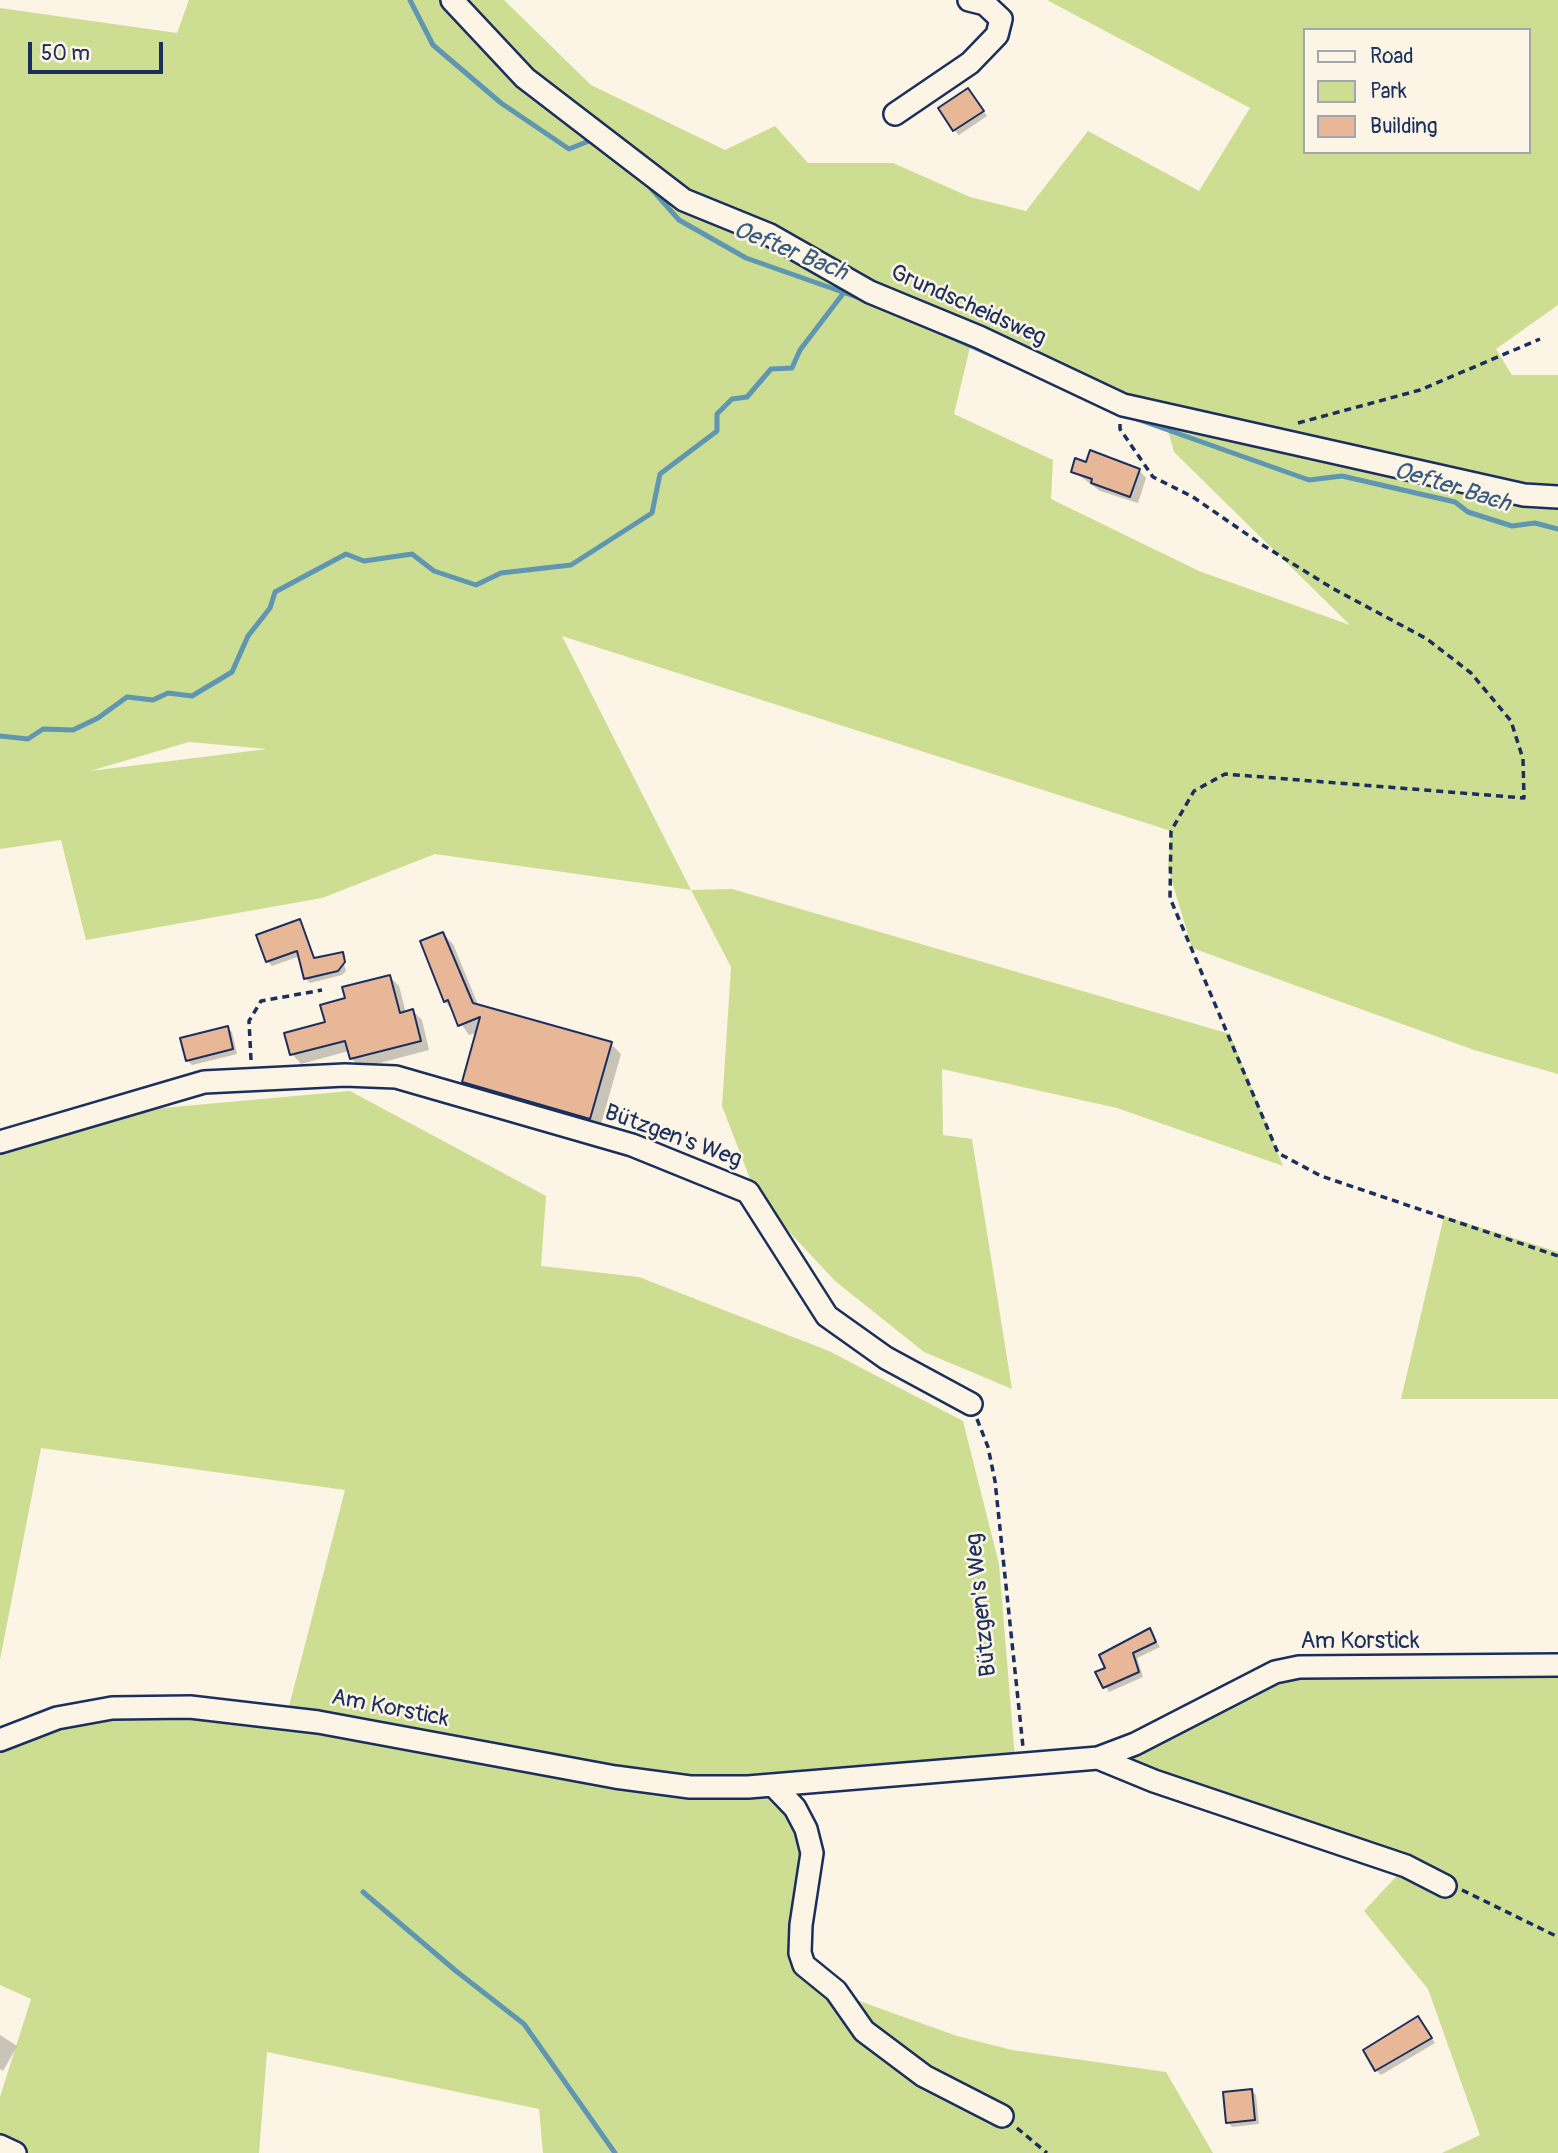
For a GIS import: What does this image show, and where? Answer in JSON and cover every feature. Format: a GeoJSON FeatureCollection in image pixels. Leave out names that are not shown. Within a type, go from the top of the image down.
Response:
{"type":"FeatureCollection","features":[{"type":"Feature","properties":{"kind":"street","name":"Grundscheidsweg"},"geometry":{"type":"LineString","coordinates":[[452,0],[525,78],[684,201],[770,235],[870,292],[979,337],[1123,405],[1524,495],[1558,497]]}},
{"type":"Feature","properties":{"kind":"street"},"geometry":{"type":"LineString","coordinates":[[895,114],[970,64],[997,35],[1001,19],[985,4],[969,0]]}},
{"type":"Feature","properties":{"kind":"street","name":"Bützgen's Weg"},"geometry":{"type":"LineString","coordinates":[[0,1142],[204,1082],[345,1074],[396,1077],[632,1145],[748,1192],[827,1316],[874,1350],[971,1404]]}},
{"type":"Feature","properties":{"kind":"street","name":"Am Korstick"},"geometry":{"type":"LineString","coordinates":[[0,1740],[57,1718],[112,1708],[190,1707],[318,1722],[615,1777],[690,1787],[774,1785],[1098,1758],[1135,1744],[1275,1672],[1299,1667],[1558,1665]]}},
{"type":"Feature","properties":{"kind":"street","name":"Am Korstick"},"geometry":{"type":"LineString","coordinates":[[1098,1758],[1154,1781],[1406,1866],[1445,1886]]}},
{"type":"Feature","properties":{"kind":"street"},"geometry":{"type":"LineString","coordinates":[[774,1785],[795,1808],[806,1829],[812,1853],[801,1925],[800,1953],[804,1965],[836,1991],[864,2031],[925,2076],[1002,2116]]}},
{"type":"Feature","properties":{"kind":"street"},"geometry":{"type":"LineString","coordinates":[[0,2146],[15,2153]]}},
{"type":"Feature","properties":{"kind":"path"},"geometry":{"type":"LineString","coordinates":[[1293,425],[1420,390],[1540,339]]}},
{"type":"Feature","properties":{"kind":"path"},"geometry":{"type":"LineString","coordinates":[[1123,405],[1120,429],[1153,477],[1193,497],[1261,544],[1332,587],[1427,639],[1471,673],[1511,721],[1523,758],[1524,799],[1225,774],[1194,791],[1171,831],[1170,898],[1278,1153],[1321,1176],[1558,1256]]}},
{"type":"Feature","properties":{"kind":"path"},"geometry":{"type":"LineString","coordinates":[[250,1080],[249,1021],[261,1001],[322,990]]}},
{"type":"Feature","properties":{"kind":"path","name":"Bützgen's Weg"},"geometry":{"type":"LineString","coordinates":[[971,1404],[988,1447],[995,1481],[1025,1763]]}},
{"type":"Feature","properties":{"kind":"path"},"geometry":{"type":"LineString","coordinates":[[1445,1886],[1464,1890],[1558,1937]]}},
{"type":"Feature","properties":{"kind":"path"},"geometry":{"type":"LineString","coordinates":[[1002,2116],[1047,2153]]}},
{"type":"Feature","properties":{"kind":"green space"},"geometry":{"type":"Polygon","coordinates":[[[189,0],[504,0],[591,85],[725,150],[775,126],[808,163],[893,163],[970,197],[1026,211],[1088,131],[1199,191],[1250,108],[1047,0],[1558,0],[1558,305],[1496,349],[1512,375],[1558,375],[1558,1074],[1474,1050],[1192,948],[1168,868],[1171,831],[562,636],[691,890],[435,854],[322,898],[86,940],[61,840],[0,849],[0,8],[177,33],[189,0]],[[971,343],[954,414],[1053,460],[1051,499],[1199,571],[1350,625],[1174,452],[1162,410],[971,343]],[[189,742],[90,771],[267,749],[189,742]]]}},
{"type":"Feature","properties":{"kind":"green space"},"geometry":{"type":"Polygon","coordinates":[[[732,889],[1230,1034],[1283,1166],[1117,1108],[942,1069],[943,1135],[972,1139],[1012,1389],[924,1352],[835,1281],[757,1197],[722,1106],[731,967],[691,890],[732,889]]]}},
{"type":"Feature","properties":{"kind":"green space"},"geometry":{"type":"Polygon","coordinates":[[[350,1091],[546,1196],[541,1266],[639,1277],[829,1351],[963,1421],[999,1564],[1015,1758],[773,1785],[805,1829],[800,1953],[851,1998],[957,2036],[1012,2050],[1166,2072],[1213,2153],[543,2153],[539,2109],[267,2052],[259,2153],[13,2153],[0,2146],[0,2097],[31,1999],[0,1985],[0,1740],[112,1708],[286,1718],[345,1490],[41,1448],[0,1660],[0,1146],[129,1111],[350,1091]]]}},
{"type":"Feature","properties":{"kind":"green space"},"geometry":{"type":"Polygon","coordinates":[[[1444,1216],[1558,1252],[1558,1399],[1401,1399],[1444,1216]]]}},
{"type":"Feature","properties":{"kind":"green space"},"geometry":{"type":"Polygon","coordinates":[[[1558,1659],[1558,2153],[1442,2153],[1480,2135],[1428,1989],[1364,1911],[1406,1866],[1099,1758],[1275,1672],[1558,1659]]]}},
{"type":"Feature","properties":{"kind":"building"},"geometry":{"type":"Polygon","coordinates":[[[968,88],[984,111],[953,131],[938,108],[968,88]]]}},
{"type":"Feature","properties":{"kind":"building"},"geometry":{"type":"Polygon","coordinates":[[[1090,450],[1140,469],[1130,497],[1091,483],[1092,479],[1071,472],[1075,458],[1086,462],[1090,450]]]}},
{"type":"Feature","properties":{"kind":"building"},"geometry":{"type":"Polygon","coordinates":[[[300,919],[314,958],[343,952],[345,962],[338,971],[304,979],[297,951],[266,962],[256,935],[300,919]]]}},
{"type":"Feature","properties":{"kind":"building"},"geometry":{"type":"Polygon","coordinates":[[[443,932],[473,1003],[612,1042],[590,1119],[462,1082],[480,1017],[458,1026],[448,1000],[444,1002],[420,941],[443,932]]]}},
{"type":"Feature","properties":{"kind":"building"},"geometry":{"type":"Polygon","coordinates":[[[390,975],[400,1013],[413,1009],[421,1041],[350,1059],[345,1041],[290,1055],[284,1033],[325,1022],[320,1005],[345,998],[342,987],[390,975]]]}},
{"type":"Feature","properties":{"kind":"building"},"geometry":{"type":"Polygon","coordinates":[[[228,1026],[233,1049],[186,1061],[180,1038],[228,1026]]]}},
{"type":"Feature","properties":{"kind":"building"},"geometry":{"type":"Polygon","coordinates":[[[1150,1628],[1156,1642],[1133,1653],[1139,1672],[1103,1688],[1095,1672],[1105,1668],[1099,1655],[1150,1628]]]}},
{"type":"Feature","properties":{"kind":"building"},"geometry":{"type":"Polygon","coordinates":[[[1418,2016],[1432,2038],[1375,2071],[1363,2050],[1418,2016]]]}},
{"type":"Feature","properties":{"kind":"building"},"geometry":{"type":"Polygon","coordinates":[[[1252,2089],[1255,2120],[1226,2123],[1223,2092],[1252,2089]]]}},
{"type":"Feature","properties":{"kind":"waterway","name":"Oefter Bach"},"geometry":{"type":"LineString","coordinates":[[410,0],[433,45],[501,103],[569,149],[594,139]]}},
{"type":"Feature","properties":{"kind":"waterway","name":"Oefter Bach"},"geometry":{"type":"LineString","coordinates":[[649,186],[679,220],[746,258],[868,301]]}},
{"type":"Feature","properties":{"kind":"waterway"},"geometry":{"type":"LineString","coordinates":[[0,736],[28,739],[43,729],[73,730],[98,718],[127,697],[153,700],[168,693],[192,696],[232,672],[248,636],[270,608],[275,592],[346,554],[364,561],[412,554],[434,571],[476,585],[501,573],[571,565],[652,513],[660,474],[717,431],[717,414],[732,399],[747,397],[771,369],[792,368],[800,350],[842,295]]}},
{"type":"Feature","properties":{"kind":"waterway","name":"Oefter Bach"},"geometry":{"type":"LineString","coordinates":[[935,330],[1012,364]]}},
{"type":"Feature","properties":{"kind":"waterway","name":"Oefter Bach"},"geometry":{"type":"LineString","coordinates":[[1137,419],[1309,480],[1342,476],[1455,502],[1468,512],[1512,526],[1535,523],[1558,529]]}},
{"type":"Feature","properties":{"kind":"waterway"},"geometry":{"type":"LineString","coordinates":[[363,1892],[456,1971],[524,2024],[615,2153]]}}]}
